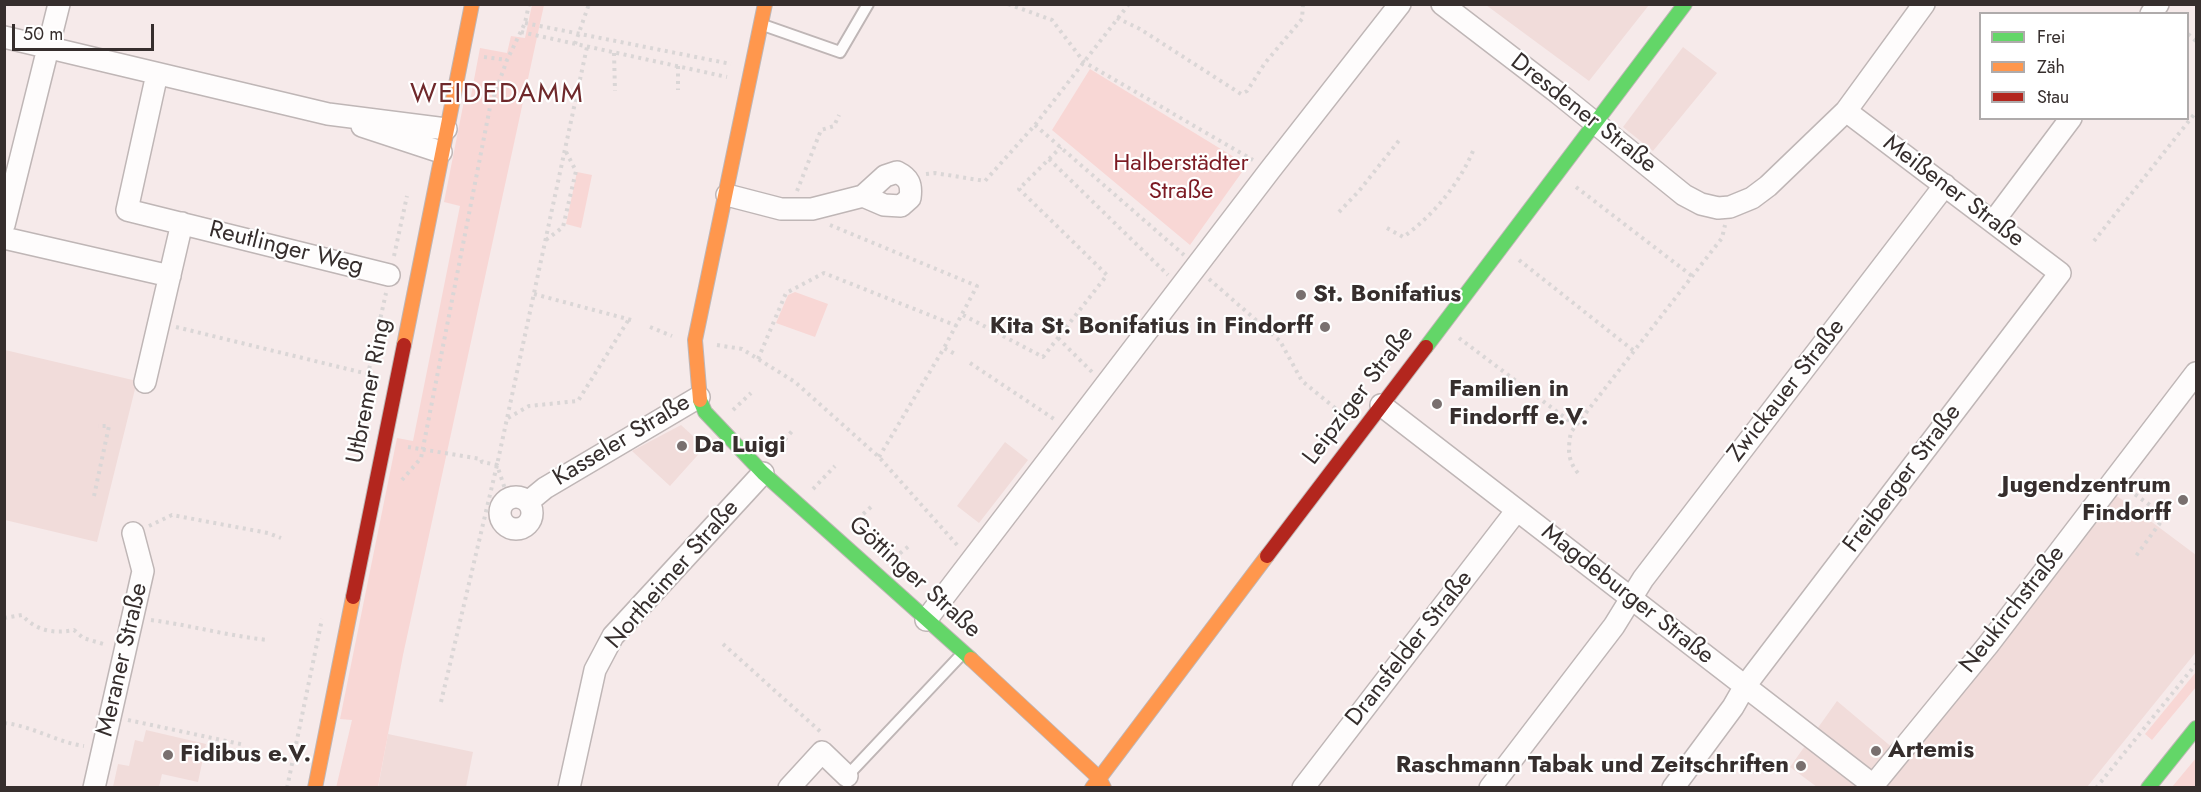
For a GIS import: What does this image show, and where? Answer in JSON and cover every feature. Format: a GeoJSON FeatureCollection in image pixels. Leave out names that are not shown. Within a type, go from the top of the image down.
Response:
{"type":"FeatureCollection","features":[{"type":"Feature","properties":{"kind":"street"},"geometry":{"type":"LineString","coordinates":[[4,225],[59,4]]}},
{"type":"Feature","properties":{"kind":"street","name":"Utbremer Ring"},"geometry":{"type":"LineString","coordinates":[[315,788],[472,4]]}},
{"type":"Feature","properties":{"kind":"street","name":"Kasseler Straße"},"geometry":{"type":"LineString","coordinates":[[518,501],[545,488],[699,397],[695,340],[765,4]]}},
{"type":"Feature","properties":{"kind":"street"},"geometry":{"type":"LineString","coordinates":[[926,620],[1400,4]]}},
{"type":"Feature","properties":{"kind":"street","name":"Dresdener Straße"},"geometry":{"type":"LineString","coordinates":[[1442,4],[1684,195],[1701,204],[1718,208],[1730,207]]}},
{"type":"Feature","properties":{"kind":"street","name":"Leipziger Straße"},"geometry":{"type":"LineString","coordinates":[[1098,784],[1362,430],[1685,4]]}},
{"type":"Feature","properties":{"kind":"street"},"geometry":{"type":"LineString","coordinates":[[1730,207],[1752,198],[1768,186],[1846,111],[1924,4]]}},
{"type":"Feature","properties":{"kind":"street"},"geometry":{"type":"LineString","coordinates":[[4,37],[328,114],[441,152]]}},
{"type":"Feature","properties":{"kind":"street","name":"Reutlinger Weg"},"geometry":{"type":"LineString","coordinates":[[157,74],[127,210],[390,275]]}},
{"type":"Feature","properties":{"kind":"street","name":"Meißener Straße"},"geometry":{"type":"LineString","coordinates":[[1846,111],[2060,273]]}},
{"type":"Feature","properties":{"kind":"street"},"geometry":{"type":"LineString","coordinates":[[328,114],[446,129]]}},
{"type":"Feature","properties":{"kind":"street"},"geometry":{"type":"LineString","coordinates":[[1993,222],[2070,120]]}},
{"type":"Feature","properties":{"kind":"street"},"geometry":{"type":"LineString","coordinates":[[727,195],[792,209],[817,208],[863,196],[885,176],[897,172],[907,177],[912,186],[910,198],[901,206],[884,205],[863,196]]}},
{"type":"Feature","properties":{"kind":"street","name":"Zwickauer Straße"},"geometry":{"type":"LineString","coordinates":[[1490,788],[1614,626],[1643,579],[1945,185]]}},
{"type":"Feature","properties":{"kind":"street","name":"Reutlinger Weg"},"geometry":{"type":"LineString","coordinates":[[145,382],[182,223]]}},
{"type":"Feature","properties":{"kind":"street"},"geometry":{"type":"LineString","coordinates":[[4,238],[170,276]]}},
{"type":"Feature","properties":{"kind":"street","name":"Freiberger Straße"},"geometry":{"type":"LineString","coordinates":[[1672,788],[1733,707],[1745,686],[2060,273]]}},
{"type":"Feature","properties":{"kind":"street","name":"Neukirchstraße"},"geometry":{"type":"LineString","coordinates":[[1872,786],[1988,645],[2196,373]]}},
{"type":"Feature","properties":{"kind":"street","name":"Göttinger Straße"},"geometry":{"type":"LineString","coordinates":[[699,397],[705,412],[763,473],[964,652],[1098,784]]}},
{"type":"Feature","properties":{"kind":"street","name":"Magdeburger Straße"},"geometry":{"type":"LineString","coordinates":[[1381,405],[1872,786]]}},
{"type":"Feature","properties":{"kind":"street","name":"Northeimer Straße"},"geometry":{"type":"LineString","coordinates":[[569,788],[595,670],[613,636],[763,473]]}},
{"type":"Feature","properties":{"kind":"street","name":"Dransfelder Straße"},"geometry":{"type":"LineString","coordinates":[[1303,788],[1517,510]]}},
{"type":"Feature","properties":{"kind":"street","name":"Meraner Straße"},"geometry":{"type":"LineString","coordinates":[[94,788],[143,571],[133,533]]}},
{"type":"Feature","properties":{"kind":"street"},"geometry":{"type":"LineString","coordinates":[[2148,788],[2196,728]]}},
{"type":"Feature","properties":{"kind":"street"},"geometry":{"type":"LineString","coordinates":[[789,788],[822,752],[848,776]]}},
{"type":"Feature","properties":{"kind":"lane"},"geometry":{"type":"LineString","coordinates":[[760,24],[840,52],[868,4]]}},
{"type":"Feature","properties":{"kind":"lane"},"geometry":{"type":"LineString","coordinates":[[848,776],[964,652]]}},
{"type":"Feature","properties":{"kind":"path"},"geometry":{"type":"LineString","coordinates":[[401,482],[421,458],[490,107],[507,60],[525,23],[529,4]]}},
{"type":"Feature","properties":{"kind":"path"},"geometry":{"type":"LineString","coordinates":[[575,44],[589,4]]}},
{"type":"Feature","properties":{"kind":"path"},"geometry":{"type":"LineString","coordinates":[[1008,4],[1052,20],[1084,62],[1270,170]]}},
{"type":"Feature","properties":{"kind":"path"},"geometry":{"type":"LineString","coordinates":[[907,177],[935,173],[985,181],[1035,125],[1129,4]]}},
{"type":"Feature","properties":{"kind":"path"},"geometry":{"type":"LineString","coordinates":[[1117,18],[1140,28],[1241,94],[1247,91],[1265,63],[1302,19],[1303,4]]}},
{"type":"Feature","properties":{"kind":"path"},"geometry":{"type":"LineString","coordinates":[[525,23],[579,33],[750,75]]}},
{"type":"Feature","properties":{"kind":"path"},"geometry":{"type":"LineString","coordinates":[[521,33],[678,66],[750,75]]}},
{"type":"Feature","properties":{"kind":"path"},"geometry":{"type":"LineString","coordinates":[[441,702],[497,465],[587,47]]}},
{"type":"Feature","properties":{"kind":"path"},"geometry":{"type":"LineString","coordinates":[[614,53],[615,91]]}},
{"type":"Feature","properties":{"kind":"path"},"geometry":{"type":"LineString","coordinates":[[678,66],[678,90]]}},
{"type":"Feature","properties":{"kind":"path"},"geometry":{"type":"LineString","coordinates":[[2094,242],[2196,112]]}},
{"type":"Feature","properties":{"kind":"path"},"geometry":{"type":"LineString","coordinates":[[792,209],[821,130],[834,126],[838,114]]}},
{"type":"Feature","properties":{"kind":"path"},"geometry":{"type":"LineString","coordinates":[[1035,125],[1280,341],[1302,381],[1362,430]]}},
{"type":"Feature","properties":{"kind":"path"},"geometry":{"type":"LineString","coordinates":[[1339,212],[1359,191],[1401,138]]}},
{"type":"Feature","properties":{"kind":"path"},"geometry":{"type":"LineString","coordinates":[[963,315],[1043,357],[1107,275],[1019,189],[1061,147]]}},
{"type":"Feature","properties":{"kind":"path"},"geometry":{"type":"LineString","coordinates":[[545,240],[563,228],[576,171],[564,148]]}},
{"type":"Feature","properties":{"kind":"path"},"geometry":{"type":"LineString","coordinates":[[1387,228],[1403,237],[1416,228],[1459,176],[1473,151]]}},
{"type":"Feature","properties":{"kind":"path"},"geometry":{"type":"LineString","coordinates":[[1049,159],[1181,288]]}},
{"type":"Feature","properties":{"kind":"path"},"geometry":{"type":"LineString","coordinates":[[1557,172],[1692,276]]}},
{"type":"Feature","properties":{"kind":"path"},"geometry":{"type":"LineString","coordinates":[[1578,473],[1572,466],[1567,449],[1571,432],[1722,238],[1730,207]]}},
{"type":"Feature","properties":{"kind":"path"},"geometry":{"type":"LineString","coordinates":[[817,208],[828,224],[848,234],[977,286],[957,326],[879,457]]}},
{"type":"Feature","properties":{"kind":"path"},"geometry":{"type":"LineString","coordinates":[[1501,246],[1634,351]]}},
{"type":"Feature","properties":{"kind":"path"},"geometry":{"type":"LineString","coordinates":[[758,359],[786,293],[824,273],[957,326]]}},
{"type":"Feature","properties":{"kind":"path"},"geometry":{"type":"LineString","coordinates":[[534,294],[635,321]]}},
{"type":"Feature","properties":{"kind":"path"},"geometry":{"type":"LineString","coordinates":[[507,418],[529,406],[578,401],[629,319]]}},
{"type":"Feature","properties":{"kind":"path"},"geometry":{"type":"LineString","coordinates":[[159,322],[368,374]]}},
{"type":"Feature","properties":{"kind":"path"},"geometry":{"type":"LineString","coordinates":[[1442,324],[1576,426]]}},
{"type":"Feature","properties":{"kind":"path"},"geometry":{"type":"LineString","coordinates":[[1058,338],[1106,386]]}},
{"type":"Feature","properties":{"kind":"path"},"geometry":{"type":"LineString","coordinates":[[695,340],[742,349],[795,382],[879,457],[971,561]]}},
{"type":"Feature","properties":{"kind":"path"},"geometry":{"type":"LineString","coordinates":[[944,348],[955,354]]}},
{"type":"Feature","properties":{"kind":"path"},"geometry":{"type":"LineString","coordinates":[[970,363],[1071,431]]}},
{"type":"Feature","properties":{"kind":"path"},"geometry":{"type":"LineString","coordinates":[[94,496],[109,426],[98,426]]}},
{"type":"Feature","properties":{"kind":"path"},"geometry":{"type":"LineString","coordinates":[[383,442],[481,459],[482,462],[497,465],[518,501]]}},
{"type":"Feature","properties":{"kind":"path"},"geometry":{"type":"LineString","coordinates":[[797,503],[835,466]]}},
{"type":"Feature","properties":{"kind":"path"},"geometry":{"type":"LineString","coordinates":[[2114,480],[2165,516],[2136,556]]}},
{"type":"Feature","properties":{"kind":"path"},"geometry":{"type":"LineString","coordinates":[[133,533],[172,515],[268,532],[281,538]]}},
{"type":"Feature","properties":{"kind":"path"},"geometry":{"type":"LineString","coordinates":[[4,618],[22,615],[30,624],[42,630],[56,632],[74,630],[93,642],[126,648]]}},
{"type":"Feature","properties":{"kind":"path"},"geometry":{"type":"LineString","coordinates":[[132,618],[267,640]]}},
{"type":"Feature","properties":{"kind":"path"},"geometry":{"type":"LineString","coordinates":[[723,644],[824,735],[822,752]]}},
{"type":"Feature","properties":{"kind":"path"},"geometry":{"type":"LineString","coordinates":[[2096,788],[2196,664]]}},
{"type":"Feature","properties":{"kind":"path"},"geometry":{"type":"LineString","coordinates":[[110,716],[245,745]]}},
{"type":"Feature","properties":{"kind":"path"},"geometry":{"type":"LineString","coordinates":[[4,723],[25,725],[65,742],[103,749]]}},
{"type":"Feature","properties":{"kind":"shaded area"},"geometry":{"type":"Polygon","coordinates":[[[1486,5],[1649,5],[1589,81],[1486,5]]]}},
{"type":"Feature","properties":{"kind":"shaded area"},"geometry":{"type":"Polygon","coordinates":[[[1683,47],[1717,73],[1653,151],[1623,127],[1683,47]]]}},
{"type":"Feature","properties":{"kind":"shaded area"},"geometry":{"type":"Polygon","coordinates":[[[5,350],[137,381],[97,542],[5,520],[5,350]]]}},
{"type":"Feature","properties":{"kind":"shaded area"},"geometry":{"type":"Polygon","coordinates":[[[681,425],[705,447],[670,486],[632,451],[681,425]]]}},
{"type":"Feature","properties":{"kind":"shaded area"},"geometry":{"type":"Polygon","coordinates":[[[1005,442],[1028,460],[979,523],[957,506],[1005,442]]]}},
{"type":"Feature","properties":{"kind":"shaded area"},"geometry":{"type":"Polygon","coordinates":[[[2109,490],[2196,555],[2196,652],[2087,787],[1817,787],[1790,767],[1837,701],[1900,754],[2109,490]]]}},
{"type":"Feature","properties":{"kind":"shaded area","name":"Fidibus e.V."},"geometry":{"type":"Polygon","coordinates":[[[146,730],[206,744],[198,782],[162,774],[159,787],[113,787],[118,764],[129,766],[135,740],[143,742],[146,730]]]}},
{"type":"Feature","properties":{"kind":"shaded area"},"geometry":{"type":"Polygon","coordinates":[[[388,734],[473,752],[466,787],[378,788],[388,734]]]}},
{"type":"Feature","properties":{"kind":"green space"},"geometry":{"type":"Polygon","coordinates":[[[532,5],[544,5],[403,655],[378,787],[336,788],[352,720],[340,719],[397,438],[413,441],[460,206],[444,202],[464,101],[470,101],[480,48],[507,53],[511,36],[525,38],[532,5]]]}},
{"type":"Feature","properties":{"kind":"green space","name":"Halberstädter Straße"},"geometry":{"type":"Polygon","coordinates":[[[1090,69],[1247,165],[1190,245],[1052,130],[1090,69]]]}},
{"type":"Feature","properties":{"kind":"green space"},"geometry":{"type":"Polygon","coordinates":[[[577,172],[592,175],[581,228],[566,224],[577,172]]]}},
{"type":"Feature","properties":{"kind":"green space"},"geometry":{"type":"Polygon","coordinates":[[[795,292],[828,304],[815,337],[776,323],[788,295],[795,292]]]}},
{"type":"Feature","properties":{"kind":"green space"},"geometry":{"type":"Polygon","coordinates":[[[2196,672],[2196,687],[2152,740],[2145,734],[2196,672]]]}},
{"type":"Feature","properties":{"kind":"green space"},"geometry":{"type":"Polygon","coordinates":[[[2196,758],[2196,787],[2172,787],[2196,758]]]}},
{"type":"Feature","properties":{"kind":"traffic: fast"},"geometry":{"type":"LineString","coordinates":[[1426,347],[1685,4]]}},
{"type":"Feature","properties":{"kind":"traffic: fast"},"geometry":{"type":"LineString","coordinates":[[700,400],[705,412],[763,473],[971,659]]}},
{"type":"Feature","properties":{"kind":"traffic: fast"},"geometry":{"type":"LineString","coordinates":[[2148,788],[2196,728]]}},
{"type":"Feature","properties":{"kind":"traffic: slow"},"geometry":{"type":"LineString","coordinates":[[404,345],[472,4]]}},
{"type":"Feature","properties":{"kind":"traffic: slow"},"geometry":{"type":"LineString","coordinates":[[700,400],[695,340],[765,4]]}},
{"type":"Feature","properties":{"kind":"traffic: slow"},"geometry":{"type":"LineString","coordinates":[[1092,788],[1267,556]]}},
{"type":"Feature","properties":{"kind":"traffic: slow"},"geometry":{"type":"LineString","coordinates":[[315,788],[353,597]]}},
{"type":"Feature","properties":{"kind":"traffic: slow"},"geometry":{"type":"LineString","coordinates":[[971,659],[1099,778],[1104,788]]}},
{"type":"Feature","properties":{"kind":"traffic: jam"},"geometry":{"type":"LineString","coordinates":[[353,597],[404,345]]}},
{"type":"Feature","properties":{"kind":"traffic: jam"},"geometry":{"type":"LineString","coordinates":[[1267,556],[1426,347]]}},
{"type":"Feature","properties":{"kind":"place","name":"St. Bonifatius"},"geometry":{"type":"Point","coordinates":[1301,295]}},
{"type":"Feature","properties":{"kind":"place","name":"Kita St. Bonifatius in Findorff"},"geometry":{"type":"Point","coordinates":[1325,327]}},
{"type":"Feature","properties":{"kind":"place","name":"Familien in Findorff e.V."},"geometry":{"type":"Point","coordinates":[1437,404]}},
{"type":"Feature","properties":{"kind":"place","name":"Da Luigi"},"geometry":{"type":"Point","coordinates":[682,446]}},
{"type":"Feature","properties":{"kind":"place","name":"Jugendzentrum Findorff"},"geometry":{"type":"Point","coordinates":[2183,500]}},
{"type":"Feature","properties":{"kind":"place","name":"Artemis"},"geometry":{"type":"Point","coordinates":[1876,751]}},
{"type":"Feature","properties":{"kind":"place","name":"Fidibus e.V."},"geometry":{"type":"Point","coordinates":[168,755]}},
{"type":"Feature","properties":{"kind":"place","name":"Raschmann Tabak und Zeitschriften"},"geometry":{"type":"Point","coordinates":[1801,766]}},
{"type":"Feature","properties":{"kind":"district","name":"WEIDEDAMM"},"geometry":{"type":"Point","coordinates":[497,95]}}]}
